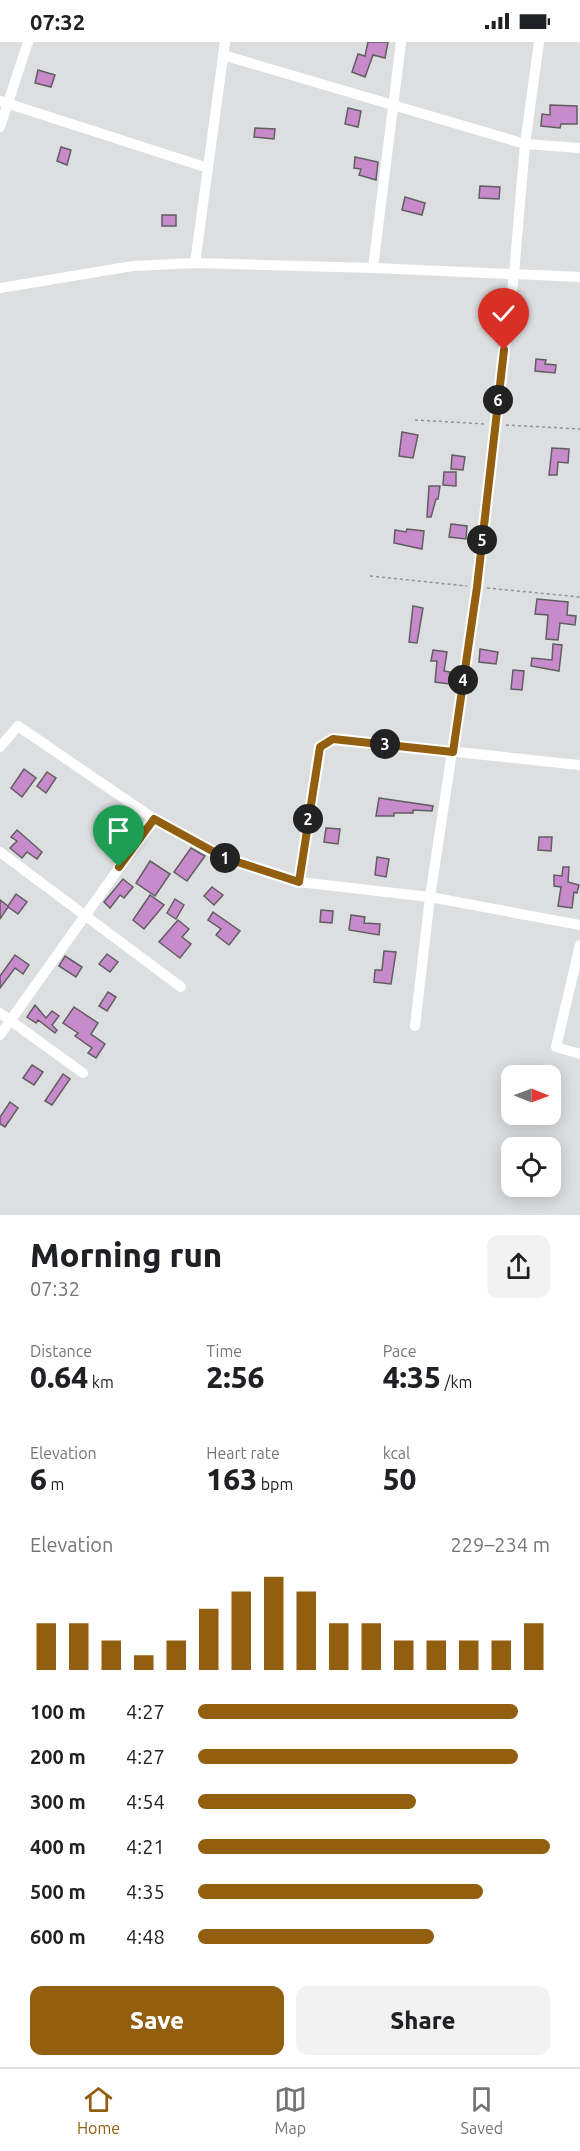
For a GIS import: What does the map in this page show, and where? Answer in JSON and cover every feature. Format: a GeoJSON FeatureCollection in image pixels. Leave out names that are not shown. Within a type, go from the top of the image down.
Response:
{"type":"FeatureCollection","features":[{"type":"Feature","properties":{"kind":"street"},"geometry":{"type":"LineString","coordinates":[[0,127],[3,102],[28,42]]}},
{"type":"Feature","properties":{"kind":"street"},"geometry":{"type":"LineString","coordinates":[[195,263],[225,42]]}},
{"type":"Feature","properties":{"kind":"street"},"geometry":{"type":"LineString","coordinates":[[373,268],[401,42]]}},
{"type":"Feature","properties":{"kind":"street"},"geometry":{"type":"LineString","coordinates":[[415,1026],[429,897],[477,587],[514,274],[525,144],[539,42]]}},
{"type":"Feature","properties":{"kind":"street"},"geometry":{"type":"LineString","coordinates":[[223,55],[525,144],[580,148]]}},
{"type":"Feature","properties":{"kind":"street"},"geometry":{"type":"LineString","coordinates":[[3,102],[208,168]]}},
{"type":"Feature","properties":{"kind":"street"},"geometry":{"type":"LineString","coordinates":[[0,288],[133,266],[195,263],[580,277]]}},
{"type":"Feature","properties":{"kind":"street"},"geometry":{"type":"LineString","coordinates":[[0,747],[18,726],[154,819],[225,858],[299,882],[429,897],[580,925]]}},
{"type":"Feature","properties":{"kind":"street"},"geometry":{"type":"LineString","coordinates":[[299,882],[320,747],[333,739],[580,765]]}},
{"type":"Feature","properties":{"kind":"street"},"geometry":{"type":"LineString","coordinates":[[0,1035],[154,819]]}},
{"type":"Feature","properties":{"kind":"street"},"geometry":{"type":"LineString","coordinates":[[0,852],[181,987]]}},
{"type":"Feature","properties":{"kind":"street"},"geometry":{"type":"LineString","coordinates":[[580,945],[556,1047],[580,1054]]}},
{"type":"Feature","properties":{"kind":"street"},"geometry":{"type":"LineString","coordinates":[[0,1013],[83,1073]]}},
{"type":"Feature","properties":{"kind":"building"},"geometry":{"type":"Polygon","coordinates":[[[368,42],[388,42],[385,58],[373,55],[365,77],[352,72],[358,54],[365,56],[368,42]]]}},
{"type":"Feature","properties":{"kind":"building"},"geometry":{"type":"Polygon","coordinates":[[[38,70],[55,75],[51,87],[35,83],[38,70]]]}},
{"type":"Feature","properties":{"kind":"building"},"geometry":{"type":"Polygon","coordinates":[[[550,105],[577,106],[577,124],[561,124],[560,128],[541,126],[542,114],[550,115],[550,105]]]}},
{"type":"Feature","properties":{"kind":"building"},"geometry":{"type":"Polygon","coordinates":[[[348,108],[361,111],[358,127],[345,124],[348,108]]]}},
{"type":"Feature","properties":{"kind":"building"},"geometry":{"type":"Polygon","coordinates":[[[255,128],[275,129],[274,139],[254,137],[255,128]]]}},
{"type":"Feature","properties":{"kind":"building"},"geometry":{"type":"Polygon","coordinates":[[[61,147],[71,150],[67,165],[57,161],[61,147]]]}},
{"type":"Feature","properties":{"kind":"building"},"geometry":{"type":"Polygon","coordinates":[[[355,157],[378,162],[376,180],[359,175],[361,169],[354,168],[355,157]]]}},
{"type":"Feature","properties":{"kind":"building"},"geometry":{"type":"Polygon","coordinates":[[[480,186],[500,187],[499,199],[479,198],[480,186]]]}},
{"type":"Feature","properties":{"kind":"building"},"geometry":{"type":"Polygon","coordinates":[[[405,197],[425,203],[422,215],[402,210],[405,197]]]}},
{"type":"Feature","properties":{"kind":"building"},"geometry":{"type":"Polygon","coordinates":[[[162,215],[176,215],[176,226],[162,226],[162,215]]]}},
{"type":"Feature","properties":{"kind":"building"},"geometry":{"type":"Polygon","coordinates":[[[536,359],[546,360],[545,364],[556,365],[555,373],[535,371],[536,359]]]}},
{"type":"Feature","properties":{"kind":"building"},"geometry":{"type":"Polygon","coordinates":[[[402,432],[418,435],[413,458],[399,456],[402,432]]]}},
{"type":"Feature","properties":{"kind":"building"},"geometry":{"type":"Polygon","coordinates":[[[552,448],[569,449],[568,463],[558,462],[557,475],[549,475],[552,448]]]}},
{"type":"Feature","properties":{"kind":"building"},"geometry":{"type":"Polygon","coordinates":[[[452,455],[465,457],[463,470],[451,469],[452,455]]]}},
{"type":"Feature","properties":{"kind":"building"},"geometry":{"type":"Polygon","coordinates":[[[444,472],[456,472],[456,486],[443,485],[444,472]]]}},
{"type":"Feature","properties":{"kind":"building"},"geometry":{"type":"Polygon","coordinates":[[[429,486],[440,486],[431,517],[427,517],[429,486]]]}},
{"type":"Feature","properties":{"kind":"building"},"geometry":{"type":"Polygon","coordinates":[[[451,524],[467,526],[466,539],[449,537],[451,524]]]}},
{"type":"Feature","properties":{"kind":"building"},"geometry":{"type":"Polygon","coordinates":[[[407,529],[424,531],[422,549],[394,543],[395,530],[406,532],[407,529]]]}},
{"type":"Feature","properties":{"kind":"building"},"geometry":{"type":"Polygon","coordinates":[[[537,599],[568,602],[567,615],[576,616],[575,625],[560,623],[558,640],[546,639],[548,615],[535,614],[537,599]]]}},
{"type":"Feature","properties":{"kind":"building"},"geometry":{"type":"Polygon","coordinates":[[[413,606],[423,608],[417,643],[409,642],[413,606]]]}},
{"type":"Feature","properties":{"kind":"building"},"geometry":{"type":"Polygon","coordinates":[[[553,644],[562,645],[559,671],[531,666],[532,658],[552,660],[553,644]]]}},
{"type":"Feature","properties":{"kind":"building"},"geometry":{"type":"Polygon","coordinates":[[[480,649],[498,652],[496,664],[479,662],[480,649]]]}},
{"type":"Feature","properties":{"kind":"building"},"geometry":{"type":"Polygon","coordinates":[[[433,650],[447,652],[444,671],[450,672],[449,684],[435,682],[437,661],[431,661],[433,650]]]}},
{"type":"Feature","properties":{"kind":"building"},"geometry":{"type":"Polygon","coordinates":[[[513,670],[524,671],[522,690],[511,689],[513,670]]]}},
{"type":"Feature","properties":{"kind":"building"},"geometry":{"type":"Polygon","coordinates":[[[24,769],[36,778],[22,797],[11,788],[24,769]]]}},
{"type":"Feature","properties":{"kind":"building"},"geometry":{"type":"Polygon","coordinates":[[[47,772],[56,778],[46,793],[37,786],[47,772]]]}},
{"type":"Feature","properties":{"kind":"building"},"geometry":{"type":"Polygon","coordinates":[[[379,798],[433,806],[432,811],[413,810],[413,813],[376,816],[379,798]]]}},
{"type":"Feature","properties":{"kind":"building"},"geometry":{"type":"Polygon","coordinates":[[[326,828],[340,829],[338,844],[324,842],[326,828]]]}},
{"type":"Feature","properties":{"kind":"building"},"geometry":{"type":"Polygon","coordinates":[[[17,830],[42,852],[37,859],[27,852],[22,858],[10,848],[17,841],[11,837],[17,830]]]}},
{"type":"Feature","properties":{"kind":"building"},"geometry":{"type":"Polygon","coordinates":[[[539,837],[552,837],[551,851],[538,850],[539,837]]]}},
{"type":"Feature","properties":{"kind":"building"},"geometry":{"type":"Polygon","coordinates":[[[191,848],[205,856],[187,881],[174,872],[191,848]]]}},
{"type":"Feature","properties":{"kind":"building"},"geometry":{"type":"Polygon","coordinates":[[[377,857],[389,859],[386,877],[375,875],[377,857]]]}},
{"type":"Feature","properties":{"kind":"building"},"geometry":{"type":"Polygon","coordinates":[[[150,861],[170,874],[155,896],[136,883],[150,861]]]}},
{"type":"Feature","properties":{"kind":"building"},"geometry":{"type":"Polygon","coordinates":[[[563,867],[569,867],[568,882],[579,885],[577,893],[574,892],[572,908],[558,906],[561,887],[554,886],[554,875],[562,876],[563,867]]]}},
{"type":"Feature","properties":{"kind":"building"},"geometry":{"type":"Polygon","coordinates":[[[123,879],[133,887],[124,898],[120,895],[110,908],[104,902],[123,879]]]}},
{"type":"Feature","properties":{"kind":"building"},"geometry":{"type":"Polygon","coordinates":[[[212,887],[223,895],[214,905],[204,896],[212,887]]]}},
{"type":"Feature","properties":{"kind":"building"},"geometry":{"type":"Polygon","coordinates":[[[16,894],[27,902],[18,914],[8,907],[0,919],[0,900],[8,906],[16,894]]]}},
{"type":"Feature","properties":{"kind":"building"},"geometry":{"type":"Polygon","coordinates":[[[150,895],[164,905],[144,929],[133,920],[150,895]]]}},
{"type":"Feature","properties":{"kind":"building"},"geometry":{"type":"Polygon","coordinates":[[[175,899],[184,905],[176,919],[167,913],[175,899]]]}},
{"type":"Feature","properties":{"kind":"building"},"geometry":{"type":"Polygon","coordinates":[[[321,910],[333,911],[332,923],[320,922],[321,910]]]}},
{"type":"Feature","properties":{"kind":"building"},"geometry":{"type":"Polygon","coordinates":[[[213,912],[240,931],[229,945],[216,935],[221,929],[208,920],[213,912]]]}},
{"type":"Feature","properties":{"kind":"building"},"geometry":{"type":"Polygon","coordinates":[[[351,915],[365,917],[364,923],[380,924],[379,935],[349,930],[351,915]]]}},
{"type":"Feature","properties":{"kind":"building"},"geometry":{"type":"Polygon","coordinates":[[[178,920],[189,929],[182,937],[191,944],[180,958],[159,942],[178,920]]]}},
{"type":"Feature","properties":{"kind":"building"},"geometry":{"type":"Polygon","coordinates":[[[384,951],[396,952],[391,984],[374,982],[375,970],[382,970],[384,951]]]}},
{"type":"Feature","properties":{"kind":"building"},"geometry":{"type":"Polygon","coordinates":[[[107,954],[118,962],[110,972],[99,964],[107,954]]]}},
{"type":"Feature","properties":{"kind":"building"},"geometry":{"type":"Polygon","coordinates":[[[15,955],[29,965],[23,974],[15,968],[0,988],[0,976],[15,955]]]}},
{"type":"Feature","properties":{"kind":"building"},"geometry":{"type":"Polygon","coordinates":[[[65,956],[82,967],[76,977],[59,966],[65,956]]]}},
{"type":"Feature","properties":{"kind":"building"},"geometry":{"type":"Polygon","coordinates":[[[108,992],[116,997],[107,1011],[99,1006],[108,992]]]}},
{"type":"Feature","properties":{"kind":"building"},"geometry":{"type":"Polygon","coordinates":[[[35,1005],[46,1018],[52,1011],[59,1016],[52,1025],[57,1030],[55,1033],[38,1020],[36,1023],[27,1017],[35,1005]]]}},
{"type":"Feature","properties":{"kind":"building"},"geometry":{"type":"Polygon","coordinates":[[[74,1007],[98,1023],[91,1034],[105,1044],[96,1058],[88,1053],[92,1048],[75,1036],[78,1033],[63,1023],[74,1007]]]}},
{"type":"Feature","properties":{"kind":"building"},"geometry":{"type":"Polygon","coordinates":[[[32,1065],[43,1072],[34,1085],[23,1078],[32,1065]]]}},
{"type":"Feature","properties":{"kind":"building"},"geometry":{"type":"Polygon","coordinates":[[[63,1074],[70,1079],[52,1105],[45,1101],[63,1074]]]}},
{"type":"Feature","properties":{"kind":"building"},"geometry":{"type":"Polygon","coordinates":[[[10,1102],[18,1108],[5,1127],[0,1124],[0,1117],[10,1102]]]}},
{"type":"Feature","properties":{"kind":"route"},"geometry":{"type":"LineString","coordinates":[[119,867],[154,819],[225,858],[299,882],[320,747],[333,739],[453,752],[477,587],[504,350]]}}]}
